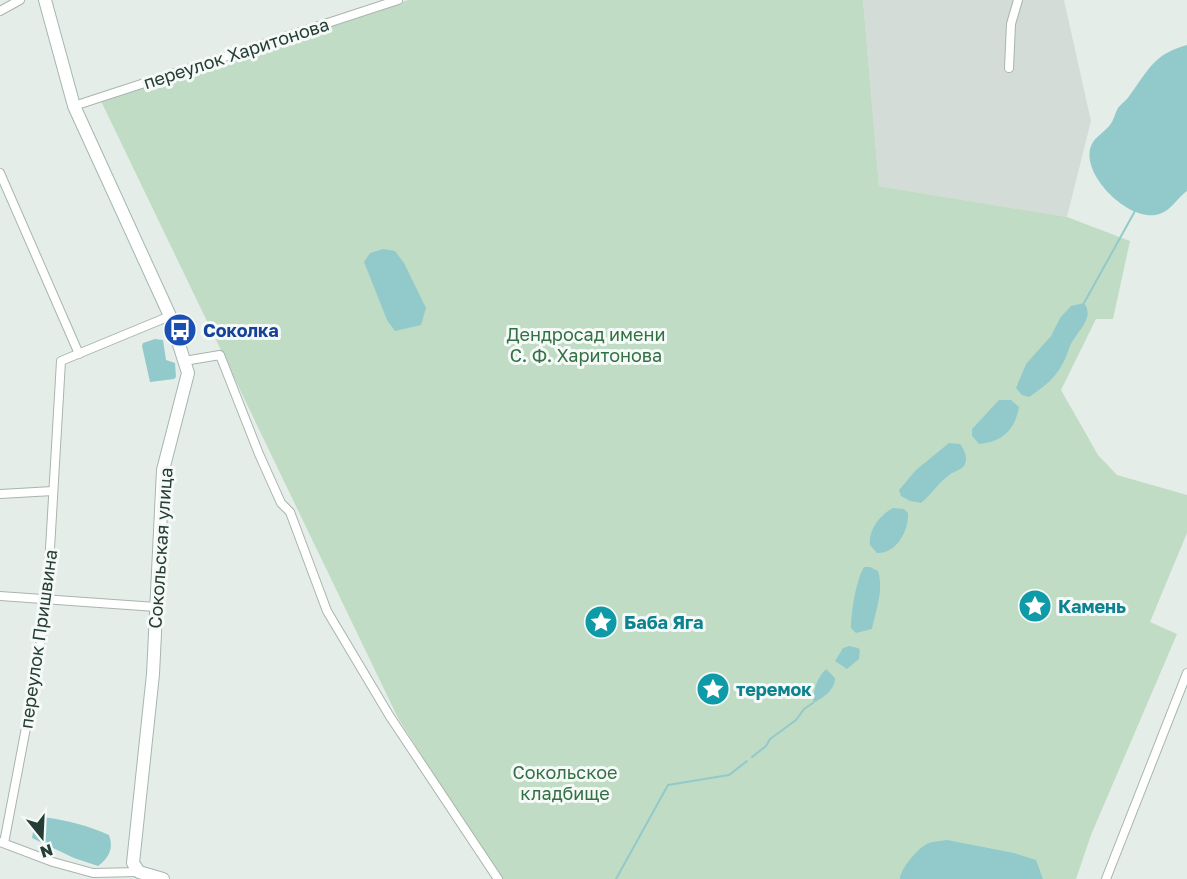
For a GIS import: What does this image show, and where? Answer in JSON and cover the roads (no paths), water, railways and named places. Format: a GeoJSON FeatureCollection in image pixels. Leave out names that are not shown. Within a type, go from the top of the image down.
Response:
{"type":"FeatureCollection","features":[{"type":"Feature","properties":{"kind":"street"},"geometry":{"type":"LineString","coordinates":[[0,11],[20,0]]}},
{"type":"Feature","properties":{"kind":"street","name":"Сокольская улица"},"geometry":{"type":"LineString","coordinates":[[45,0],[74,106],[170,316],[188,373],[163,470],[153,674],[133,863],[139,872]]}},
{"type":"Feature","properties":{"kind":"street","name":"переулок Харитонова"},"geometry":{"type":"LineString","coordinates":[[74,106],[398,0]]}},
{"type":"Feature","properties":{"kind":"street"},"geometry":{"type":"LineString","coordinates":[[1009,68],[1011,24],[1018,0]]}},
{"type":"Feature","properties":{"kind":"street"},"geometry":{"type":"LineString","coordinates":[[0,172],[79,354],[170,316]]}},
{"type":"Feature","properties":{"kind":"street","name":"переулок Пришвина"},"geometry":{"type":"LineString","coordinates":[[2,842],[31,703],[47,600],[61,361],[79,354]]}},
{"type":"Feature","properties":{"kind":"street"},"geometry":{"type":"LineString","coordinates":[[184,361],[220,355],[272,483],[281,503],[290,512],[327,611],[389,715],[498,879]]}},
{"type":"Feature","properties":{"kind":"street"},"geometry":{"type":"LineString","coordinates":[[0,494],[53,491]]}},
{"type":"Feature","properties":{"kind":"street"},"geometry":{"type":"LineString","coordinates":[[0,596],[156,607]]}},
{"type":"Feature","properties":{"kind":"street"},"geometry":{"type":"LineString","coordinates":[[1106,879],[1187,673]]}},
{"type":"Feature","properties":{"kind":"street"},"geometry":{"type":"LineString","coordinates":[[2,842],[53,862],[93,873],[139,872],[163,879]]}},
{"type":"Feature","properties":{"kind":"water"},"geometry":{"type":"Polygon","coordinates":[[[1187,45],[1187,191],[1165,212],[1155,215],[1144,214],[1121,203],[1101,183],[1090,160],[1091,145],[1111,123],[1118,108],[1153,64],[1167,53],[1187,45]]]}},
{"type":"Feature","properties":{"kind":"water"},"geometry":{"type":"Polygon","coordinates":[[[383,249],[395,251],[404,263],[426,308],[421,325],[395,331],[387,320],[364,262],[370,253],[383,249]]]}},
{"type":"Feature","properties":{"kind":"water"},"geometry":{"type":"Polygon","coordinates":[[[1084,303],[1087,308],[1087,317],[1072,341],[1058,372],[1029,397],[1022,395],[1016,388],[1026,364],[1051,336],[1060,318],[1071,306],[1084,303]]]}},
{"type":"Feature","properties":{"kind":"water"},"geometry":{"type":"Polygon","coordinates":[[[155,339],[163,340],[166,360],[175,363],[176,377],[174,379],[150,382],[142,346],[143,343],[155,339]]]}},
{"type":"Feature","properties":{"kind":"water"},"geometry":{"type":"Polygon","coordinates":[[[999,400],[1011,400],[1019,407],[1014,422],[1001,437],[979,444],[972,436],[972,429],[999,400]]]}},
{"type":"Feature","properties":{"kind":"water"},"geometry":{"type":"Polygon","coordinates":[[[949,443],[960,444],[966,457],[964,466],[944,479],[921,503],[901,496],[899,490],[916,470],[949,443]]]}},
{"type":"Feature","properties":{"kind":"water"},"geometry":{"type":"Polygon","coordinates":[[[893,508],[904,509],[908,513],[904,534],[890,550],[877,553],[870,545],[871,534],[879,519],[893,508]]]}},
{"type":"Feature","properties":{"kind":"water"},"geometry":{"type":"Polygon","coordinates":[[[864,567],[878,571],[880,593],[872,629],[856,633],[851,628],[852,614],[856,588],[864,567]]]}},
{"type":"Feature","properties":{"kind":"water"},"geometry":{"type":"Polygon","coordinates":[[[849,646],[860,650],[859,659],[847,669],[835,661],[843,648],[849,646]]]}},
{"type":"Feature","properties":{"kind":"water"},"geometry":{"type":"Polygon","coordinates":[[[826,669],[835,678],[833,686],[813,703],[816,684],[826,669]]]}},
{"type":"Feature","properties":{"kind":"water"},"geometry":{"type":"Polygon","coordinates":[[[43,817],[76,823],[109,835],[111,848],[108,856],[98,866],[74,858],[32,838],[35,821],[43,817]]]}},
{"type":"Feature","properties":{"kind":"water"},"geometry":{"type":"Polygon","coordinates":[[[947,840],[1014,853],[1036,860],[1043,879],[900,879],[910,859],[923,846],[947,840]]]}},
{"type":"Feature","properties":{"kind":"waterway"},"geometry":{"type":"LineString","coordinates":[[1084,303],[1135,211]]}},
{"type":"Feature","properties":{"kind":"waterway"},"geometry":{"type":"LineString","coordinates":[[752,757],[813,703]]}},
{"type":"Feature","properties":{"kind":"waterway"},"geometry":{"type":"LineString","coordinates":[[616,879],[668,785],[729,775],[747,761]]}},
{"type":"Feature","properties":{"kind":"place","name":"Соколка"},"geometry":{"type":"Point","coordinates":[180,330]}},
{"type":"Feature","properties":{"kind":"place","name":"Камень"},"geometry":{"type":"Point","coordinates":[1035,606]}},
{"type":"Feature","properties":{"kind":"place","name":"Баба Яга"},"geometry":{"type":"Point","coordinates":[601,622]}},
{"type":"Feature","properties":{"kind":"place","name":"теремок"},"geometry":{"type":"Point","coordinates":[713,689]}},
{"type":"Feature","properties":{"kind":"park label","name":"Дендросад имени С. Ф. Харитонова"},"geometry":{"type":"Point","coordinates":[586,344]}},
{"type":"Feature","properties":{"kind":"park label","name":"Сокольское кладбище"},"geometry":{"type":"Point","coordinates":[565,782]}}]}
